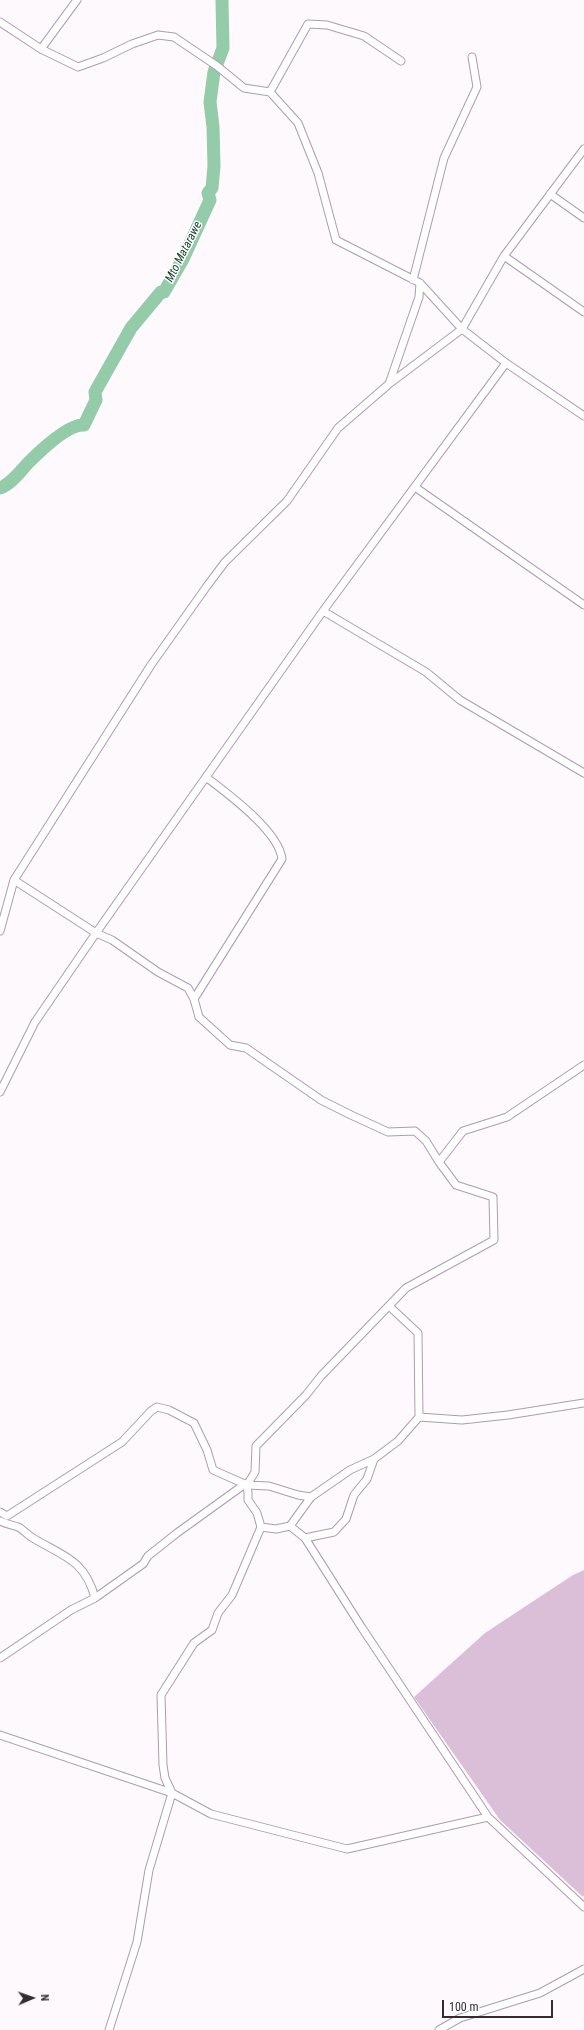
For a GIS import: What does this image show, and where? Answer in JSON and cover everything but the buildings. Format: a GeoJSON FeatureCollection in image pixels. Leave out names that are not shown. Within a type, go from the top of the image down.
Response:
{"type":"FeatureCollection","features":[{"type":"Feature","properties":{"kind":"street"},"geometry":{"type":"LineString","coordinates":[[41,49],[77,0]]}},
{"type":"Feature","properties":{"kind":"street"},"geometry":{"type":"LineString","coordinates":[[0,22],[41,49],[78,67],[103,58],[132,44],[158,35],[174,37],[216,66],[244,88],[270,92],[298,123],[318,173],[336,240],[420,284],[462,329],[506,363],[584,416]]}},
{"type":"Feature","properties":{"kind":"street"},"geometry":{"type":"LineString","coordinates":[[270,92],[308,24],[327,25],[364,36],[401,60]]}},
{"type":"Feature","properties":{"kind":"street"},"geometry":{"type":"LineString","coordinates":[[413,280],[444,158],[477,87],[472,57]]}},
{"type":"Feature","properties":{"kind":"street"},"geometry":{"type":"LineString","coordinates":[[0,930],[14,880],[151,665],[216,574],[225,562],[287,501],[338,428],[389,384],[462,329],[504,256],[584,149]]}},
{"type":"Feature","properties":{"kind":"street"},"geometry":{"type":"LineString","coordinates":[[550,194],[584,218]]}},
{"type":"Feature","properties":{"kind":"street"},"geometry":{"type":"LineString","coordinates":[[504,256],[584,312]]}},
{"type":"Feature","properties":{"kind":"street"},"geometry":{"type":"LineString","coordinates":[[389,384],[419,297],[420,284]]}},
{"type":"Feature","properties":{"kind":"street"},"geometry":{"type":"LineString","coordinates":[[0,1092],[35,1022],[96,934],[323,611],[506,363]]}},
{"type":"Feature","properties":{"kind":"street"},"geometry":{"type":"LineString","coordinates":[[415,487],[584,605]]}},
{"type":"Feature","properties":{"kind":"street"},"geometry":{"type":"LineString","coordinates":[[323,611],[426,672],[460,700],[584,773]]}},
{"type":"Feature","properties":{"kind":"street"},"geometry":{"type":"LineString","coordinates":[[194,999],[282,859],[277,845],[242,804],[206,777]]}},
{"type":"Feature","properties":{"kind":"street"},"geometry":{"type":"LineString","coordinates":[[0,1658],[71,1610],[95,1598],[143,1564],[148,1556],[188,1525],[246,1485],[255,1472],[256,1446],[389,1306],[414,1282],[494,1240],[493,1197],[456,1185],[439,1162],[426,1140],[415,1131],[388,1132],[350,1115],[321,1100],[246,1048],[230,1045],[199,1017],[194,999],[188,988],[158,972],[112,940],[96,934],[14,880]]}},
{"type":"Feature","properties":{"kind":"street"},"geometry":{"type":"LineString","coordinates":[[439,1162],[463,1131],[507,1117],[584,1065]]}},
{"type":"Feature","properties":{"kind":"street"},"geometry":{"type":"LineString","coordinates":[[261,1527],[276,1529],[290,1526],[311,1497],[350,1470],[374,1459],[398,1441],[419,1417],[418,1333],[389,1306]]}},
{"type":"Feature","properties":{"kind":"street"},"geometry":{"type":"LineString","coordinates":[[419,1417],[462,1420],[508,1415],[584,1403]]}},
{"type":"Feature","properties":{"kind":"street"},"geometry":{"type":"LineString","coordinates":[[0,1512],[7,1516],[122,1442],[150,1411],[157,1407],[169,1410],[194,1423],[207,1450],[213,1470],[246,1485],[269,1486],[298,1495],[311,1497]]}},
{"type":"Feature","properties":{"kind":"street"},"geometry":{"type":"LineString","coordinates":[[305,1538],[334,1532],[346,1519],[354,1495],[367,1479],[374,1459]]}},
{"type":"Feature","properties":{"kind":"street"},"geometry":{"type":"LineString","coordinates":[[109,2030],[137,1942],[149,1870],[172,1793],[165,1778],[163,1765],[161,1695],[194,1643],[212,1630],[218,1613],[232,1595],[261,1527],[257,1513],[248,1500],[246,1485]]}},
{"type":"Feature","properties":{"kind":"street"},"geometry":{"type":"LineString","coordinates":[[0,1521],[19,1527],[32,1538],[62,1553],[75,1562],[92,1586],[95,1598]]}},
{"type":"Feature","properties":{"kind":"street"},"geometry":{"type":"LineString","coordinates":[[290,1526],[305,1538],[362,1628],[488,1817],[584,1907]]}},
{"type":"Feature","properties":{"kind":"street"},"geometry":{"type":"LineString","coordinates":[[0,1735],[172,1793],[211,1814],[347,1849],[488,1817]]}},
{"type":"Feature","properties":{"kind":"street"},"geometry":{"type":"LineString","coordinates":[[439,2030],[460,2018],[540,1993],[584,1969]]}},
{"type":"Feature","properties":{"kind":"shaded area"},"geometry":{"type":"Polygon","coordinates":[[[584,1570],[583,1897],[500,1820],[414,1697],[485,1633],[573,1575],[584,1570]]]}},
{"type":"Feature","properties":{"kind":"waterway","name":"Mto Matarawe"},"geometry":{"type":"LineString","coordinates":[[0,488],[12,481],[28,463],[54,439],[70,429],[84,425],[96,400],[95,392],[131,328],[161,292],[164,292],[183,259],[210,200],[208,193],[212,188],[214,166],[213,127],[210,102],[214,72],[223,48],[222,0]]}}]}
